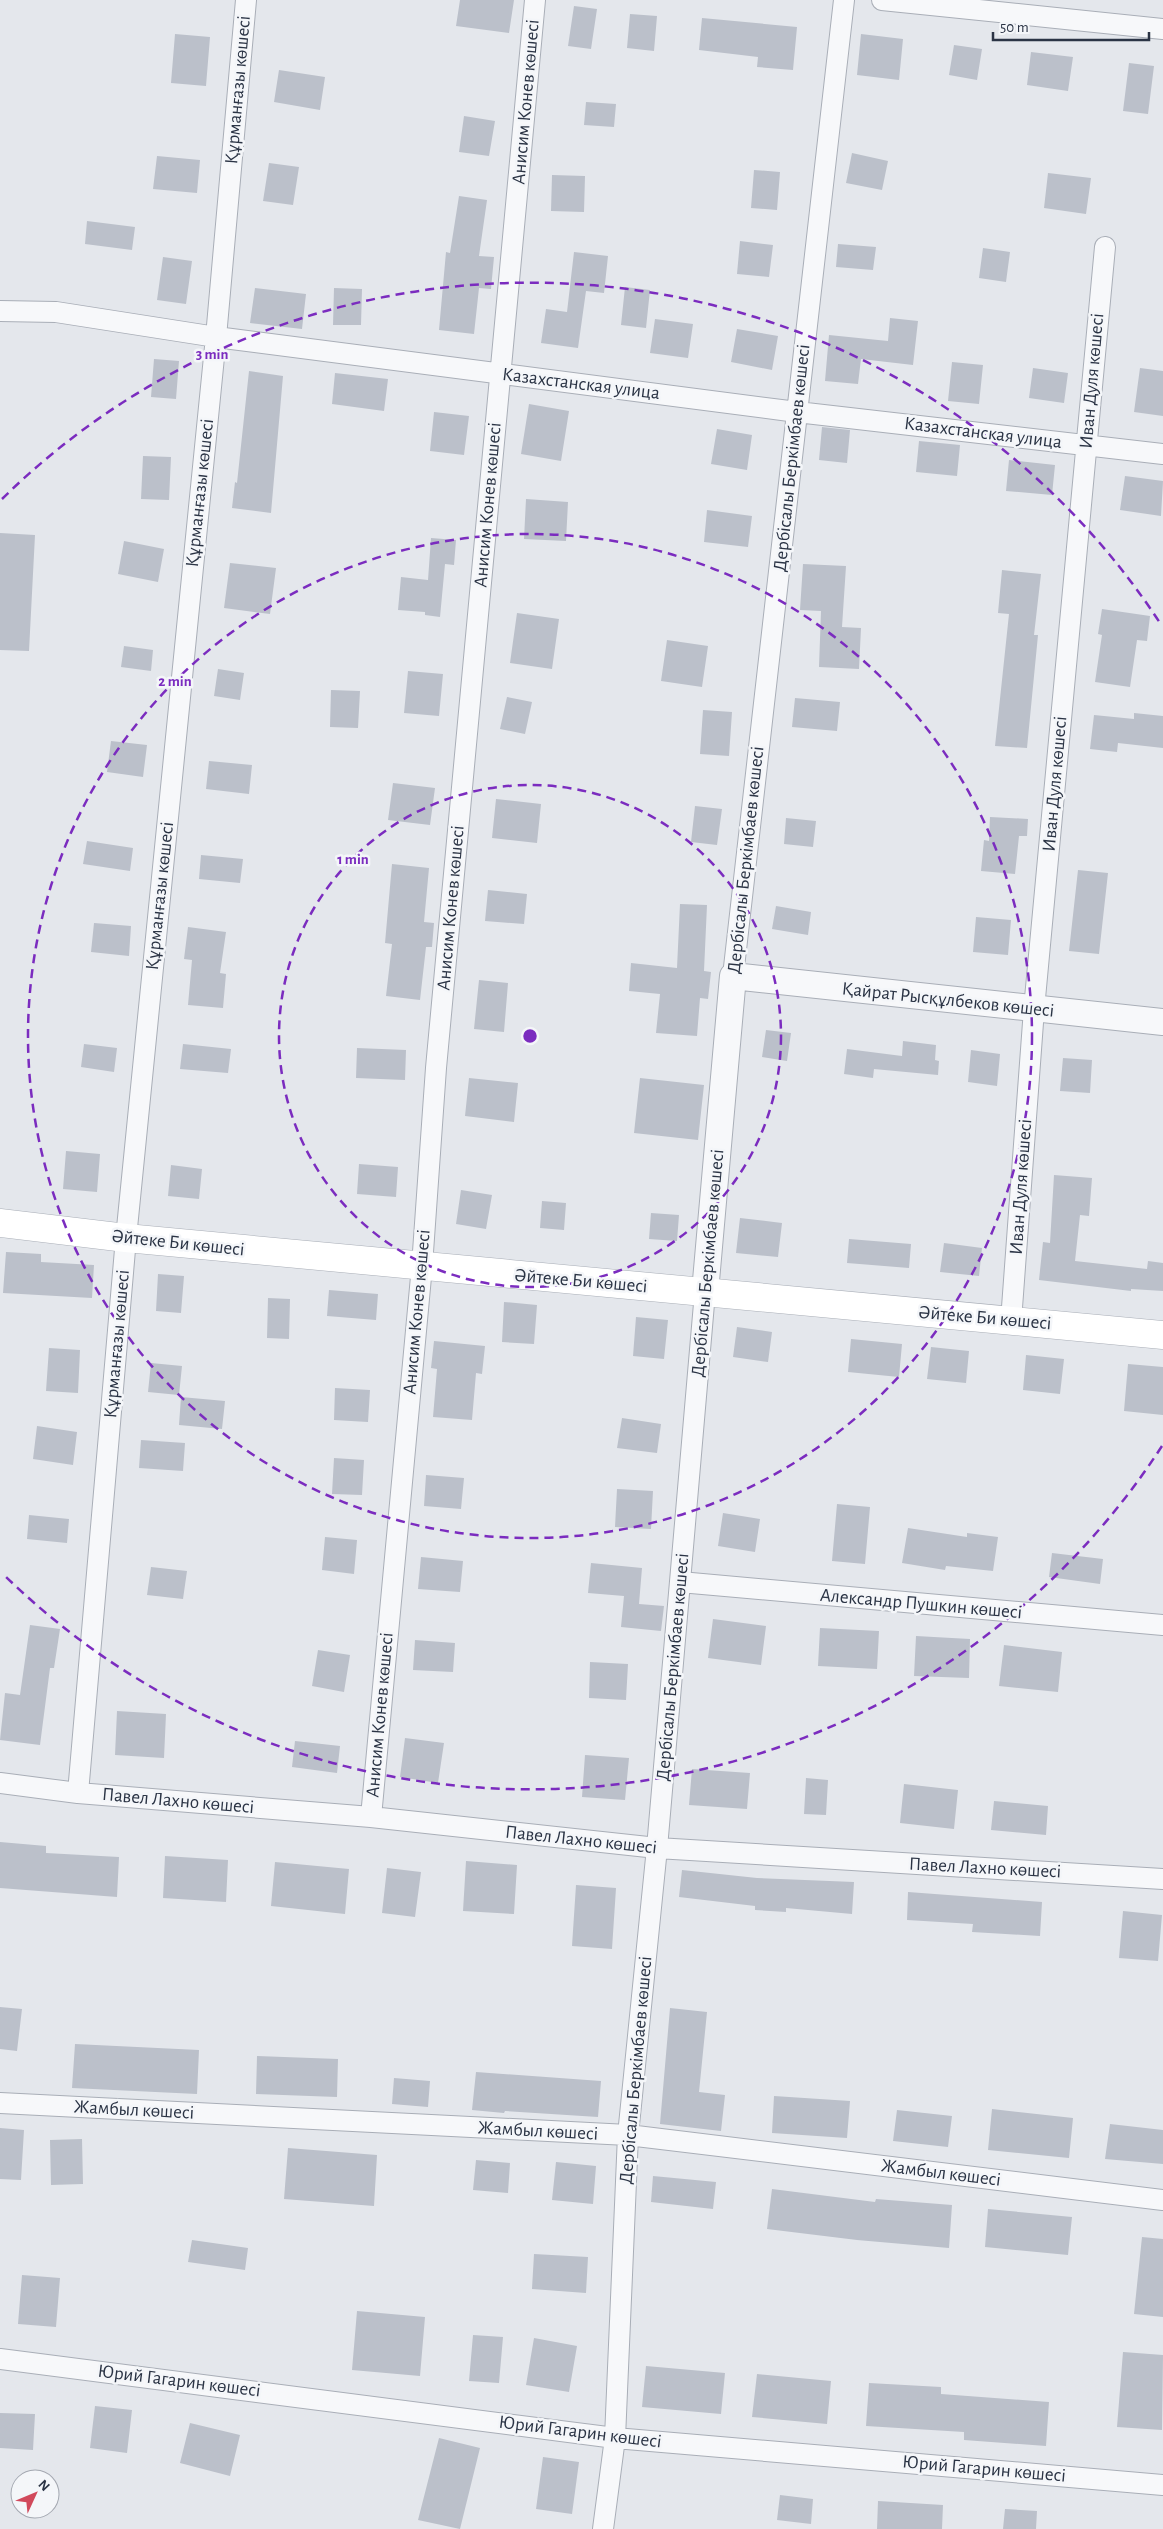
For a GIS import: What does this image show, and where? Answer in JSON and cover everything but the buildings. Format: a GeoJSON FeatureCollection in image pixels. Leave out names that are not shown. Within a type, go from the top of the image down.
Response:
{"type":"FeatureCollection","features":[{"type":"Feature","properties":{"kind":"main road","name":"Әйтеке Би көшесі"},"geometry":{"type":"LineString","coordinates":[[0,1223],[126,1238],[1163,1335]]}},
{"type":"Feature","properties":{"kind":"street","name":"Құрманғазы көшесі"},"geometry":{"type":"LineString","coordinates":[[78,1793],[126,1238],[216,337],[246,0]]}},
{"type":"Feature","properties":{"kind":"street","name":"Анисим Конев көшесі"},"geometry":{"type":"LineString","coordinates":[[371,1817],[422,1266],[436,1068],[535,0]]}},
{"type":"Feature","properties":{"kind":"street","name":"Дербісалы Беркімбаев көшесі"},"geometry":{"type":"LineString","coordinates":[[603,2529],[615,2438],[628,2136],[657,1848],[733,976],[844,0]]}},
{"type":"Feature","properties":{"kind":"street"},"geometry":{"type":"LineString","coordinates":[[882,0],[1163,29]]}},
{"type":"Feature","properties":{"kind":"street","name":"Иван Дуля көшесі"},"geometry":{"type":"LineString","coordinates":[[1011,1321],[1034,1009],[1105,247]]}},
{"type":"Feature","properties":{"kind":"street","name":"Казахстанская улица"},"geometry":{"type":"LineString","coordinates":[[0,311],[56,312],[216,337],[797,412],[1163,454]]}},
{"type":"Feature","properties":{"kind":"street","name":"Қайрат Рысқұлбеков көшесі"},"geometry":{"type":"LineString","coordinates":[[733,976],[1163,1022]]}},
{"type":"Feature","properties":{"kind":"street","name":"Александр Пушкин көшесі"},"geometry":{"type":"LineString","coordinates":[[680,1582],[1163,1625]]}},
{"type":"Feature","properties":{"kind":"street","name":"Павел Лахно көшесі"},"geometry":{"type":"LineString","coordinates":[[0,1783],[78,1793],[371,1817],[657,1848],[1163,1879]]}},
{"type":"Feature","properties":{"kind":"street","name":"Жамбыл көшесі"},"geometry":{"type":"LineString","coordinates":[[0,2103],[628,2136],[1163,2200]]}},
{"type":"Feature","properties":{"kind":"street","name":"Юрий Гагарин көшесі"},"geometry":{"type":"LineString","coordinates":[[0,2359],[615,2438],[1163,2484]]}}]}
